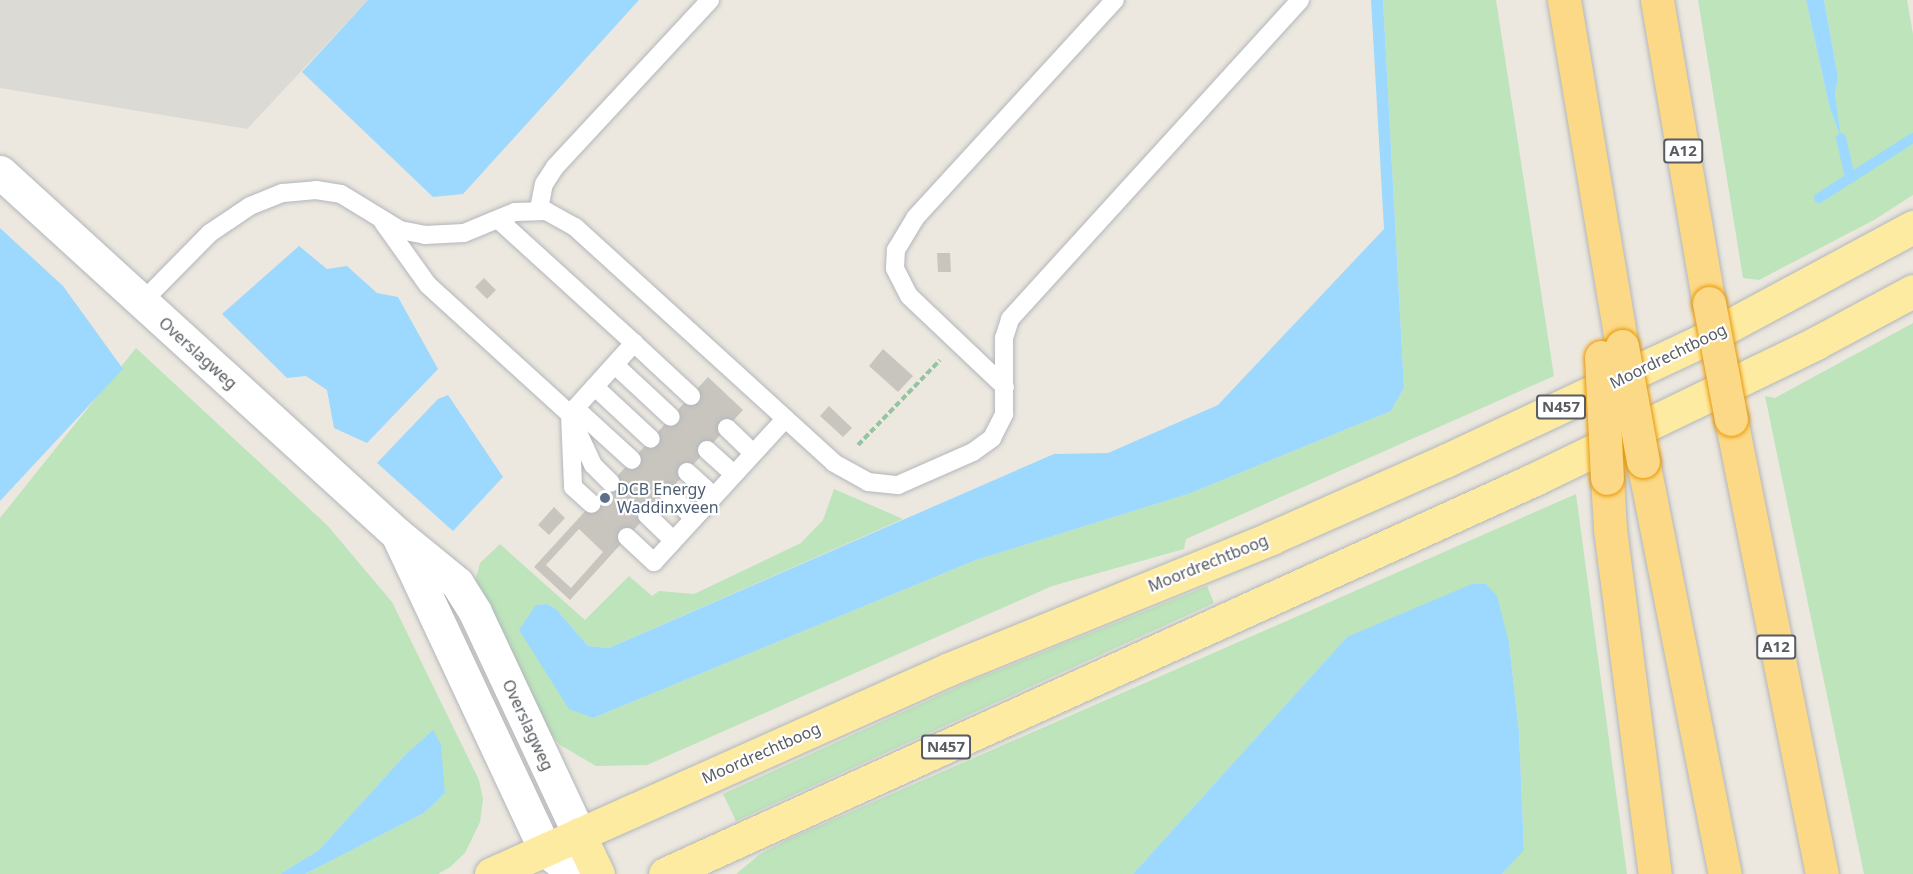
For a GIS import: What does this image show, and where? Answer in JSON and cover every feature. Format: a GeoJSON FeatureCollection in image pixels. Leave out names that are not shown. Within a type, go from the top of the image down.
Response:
{"type":"FeatureCollection","features":[{"type":"Feature","properties":{"kind":"highway"},"geometry":{"type":"LineString","coordinates":[[1564,0],[1591,169],[1611,351],[1607,478],[1610,529],[1655,874]]}},
{"type":"Feature","properties":{"kind":"highway","name":"A12"},"geometry":{"type":"LineString","coordinates":[[1657,0],[1709,303],[1822,874]]}},
{"type":"Feature","properties":{"kind":"highway"},"geometry":{"type":"LineString","coordinates":[[1611,351],[1643,461],[1725,874]]}},
{"type":"Feature","properties":{"kind":"main road","name":"Moordrechtboog"},"geometry":{"type":"LineString","coordinates":[[491,874],[949,669],[1271,538],[1458,455],[1701,341],[1913,227]]}},
{"type":"Feature","properties":{"kind":"main road","name":"N457"},"geometry":{"type":"LineString","coordinates":[[665,874],[1535,479],[1796,353],[1913,291]]}},
{"type":"Feature","properties":{"kind":"main road","name":"Overslagweg"},"geometry":{"type":"LineString","coordinates":[[579,834],[598,874]]}},
{"type":"Feature","properties":{"kind":"street","name":"Overslagweg"},"geometry":{"type":"LineString","coordinates":[[0,172],[397,534],[448,573],[470,601],[579,834]]}},
{"type":"Feature","properties":{"kind":"street","name":"Overslagweg"},"geometry":{"type":"LineString","coordinates":[[397,534],[545,849],[577,874]]}},
{"type":"Feature","properties":{"kind":"lane"},"geometry":{"type":"LineString","coordinates":[[539,209],[544,184],[555,167],[710,0]]}},
{"type":"Feature","properties":{"kind":"lane"},"geometry":{"type":"LineString","coordinates":[[1005,387],[902,286],[895,268],[899,242],[915,218],[1115,0]]}},
{"type":"Feature","properties":{"kind":"lane"},"geometry":{"type":"LineString","coordinates":[[142,302],[210,233],[243,209],[272,196],[323,190],[356,200],[406,232],[438,236],[477,230],[515,212],[539,209],[561,217],[575,227],[838,466],[860,479],[889,486],[966,455],[998,431],[1004,414],[1004,338],[1020,306],[1300,0]]}},
{"type":"Feature","properties":{"kind":"lane"},"geometry":{"type":"LineString","coordinates":[[379,216],[422,279],[632,460]]}},
{"type":"Feature","properties":{"kind":"lane"},"geometry":{"type":"LineString","coordinates":[[499,220],[691,396]]}},
{"type":"Feature","properties":{"kind":"lane"},"geometry":{"type":"LineString","coordinates":[[592,504],[573,487],[573,411],[634,343]]}},
{"type":"Feature","properties":{"kind":"lane"},"geometry":{"type":"LineString","coordinates":[[615,365],[671,417]]}},
{"type":"Feature","properties":{"kind":"lane"},"geometry":{"type":"LineString","coordinates":[[595,387],[651,439]]}},
{"type":"Feature","properties":{"kind":"lane"},"geometry":{"type":"LineString","coordinates":[[573,411],[593,465],[611,483]]}},
{"type":"Feature","properties":{"kind":"lane"},"geometry":{"type":"LineString","coordinates":[[627,537],[654,562],[785,419]]}},
{"type":"Feature","properties":{"kind":"lane"},"geometry":{"type":"LineString","coordinates":[[727,428],[753,453]]}},
{"type":"Feature","properties":{"kind":"lane"},"geometry":{"type":"LineString","coordinates":[[707,450],[734,474]]}},
{"type":"Feature","properties":{"kind":"lane"},"geometry":{"type":"LineString","coordinates":[[687,472],[714,496]]}},
{"type":"Feature","properties":{"kind":"lane"},"geometry":{"type":"LineString","coordinates":[[668,493],[694,518]]}},
{"type":"Feature","properties":{"kind":"lane"},"geometry":{"type":"LineString","coordinates":[[647,515],[673,540]]}},
{"type":"Feature","properties":{"kind":"path"},"geometry":{"type":"LineString","coordinates":[[838,466],[957,342]]}},
{"type":"Feature","properties":{"kind":"shaded area"},"geometry":{"type":"Polygon","coordinates":[[[0,0],[368,0],[247,129],[0,88],[0,0]]]}},
{"type":"Feature","properties":{"kind":"green space"},"geometry":{"type":"Polygon","coordinates":[[[1383,0],[1496,0],[1554,376],[1186,539],[1184,549],[1052,586],[647,765],[596,766],[560,745],[547,730],[474,585],[480,563],[500,544],[585,620],[629,576],[652,596],[659,591],[694,594],[801,543],[823,520],[834,489],[903,519],[609,648],[588,646],[556,609],[547,604],[536,605],[593,718],[976,560],[1191,493],[1391,411],[1404,388],[1383,0]]]}},
{"type":"Feature","properties":{"kind":"green space"},"geometry":{"type":"Polygon","coordinates":[[[1698,0],[1806,0],[1830,109],[1840,135],[1835,94],[1838,77],[1824,0],[1907,0],[1913,34],[1913,195],[1874,220],[1759,280],[1743,278],[1698,0]]]}},
{"type":"Feature","properties":{"kind":"green space"},"geometry":{"type":"Polygon","coordinates":[[[1913,323],[1913,874],[1864,874],[1765,396],[1775,398],[1913,323]]]}},
{"type":"Feature","properties":{"kind":"green space"},"geometry":{"type":"Polygon","coordinates":[[[136,348],[327,525],[392,602],[479,780],[483,799],[480,822],[465,853],[450,867],[438,874],[305,874],[424,813],[445,793],[432,731],[405,755],[319,850],[280,874],[0,874],[0,518],[136,348]]]}},
{"type":"Feature","properties":{"kind":"green space"},"geometry":{"type":"Polygon","coordinates":[[[1576,494],[1627,874],[1502,874],[1524,849],[1519,732],[1509,643],[1347,637],[1133,874],[736,874],[760,854],[789,839],[1576,494]]]}},
{"type":"Feature","properties":{"kind":"green space"},"geometry":{"type":"Polygon","coordinates":[[[1207,586],[1214,603],[736,821],[723,794],[964,684],[1207,586]]]}},
{"type":"Feature","properties":{"kind":"water"},"geometry":{"type":"Polygon","coordinates":[[[368,0],[639,0],[463,194],[433,197],[302,72],[368,0]]]}},
{"type":"Feature","properties":{"kind":"water"},"geometry":{"type":"Polygon","coordinates":[[[1371,0],[1383,0],[1404,388],[1391,411],[1191,493],[976,560],[593,718],[569,709],[519,630],[536,605],[547,604],[556,609],[588,646],[609,648],[1054,454],[1108,453],[1218,405],[1384,229],[1371,0]]]}},
{"type":"Feature","properties":{"kind":"water"},"geometry":{"type":"Polygon","coordinates":[[[1806,0],[1824,0],[1838,77],[1835,94],[1841,138],[1830,109],[1806,0]]]}},
{"type":"Feature","properties":{"kind":"water"},"geometry":{"type":"Polygon","coordinates":[[[0,228],[63,286],[123,369],[0,501],[0,228]]]}},
{"type":"Feature","properties":{"kind":"water"},"geometry":{"type":"Polygon","coordinates":[[[299,246],[327,269],[347,266],[377,293],[398,297],[438,369],[367,443],[334,428],[327,390],[306,376],[287,378],[222,314],[299,246]]]}},
{"type":"Feature","properties":{"kind":"water"},"geometry":{"type":"Polygon","coordinates":[[[448,395],[503,477],[453,531],[377,463],[438,399],[448,395]]]}},
{"type":"Feature","properties":{"kind":"water"},"geometry":{"type":"Polygon","coordinates":[[[1472,584],[1486,584],[1497,596],[1509,643],[1519,732],[1524,850],[1502,874],[1133,874],[1347,637],[1472,584]]]}},
{"type":"Feature","properties":{"kind":"water"},"geometry":{"type":"Polygon","coordinates":[[[433,730],[441,745],[445,793],[424,813],[305,874],[280,874],[319,850],[405,755],[433,730]]]}},
{"type":"Feature","properties":{"kind":"building"},"geometry":{"type":"Polygon","coordinates":[[[937,253],[950,253],[951,272],[938,272],[937,253]]]}},
{"type":"Feature","properties":{"kind":"building"},"geometry":{"type":"Polygon","coordinates":[[[484,278],[496,290],[487,299],[475,287],[484,278]]]}},
{"type":"Feature","properties":{"kind":"building"},"geometry":{"type":"Polygon","coordinates":[[[883,349],[913,376],[898,392],[869,366],[883,349]]]}},
{"type":"Feature","properties":{"kind":"building"},"geometry":{"type":"Polygon","coordinates":[[[708,377],[743,410],[570,600],[534,567],[708,377]],[[579,529],[546,565],[571,588],[603,552],[579,529]]]}},
{"type":"Feature","properties":{"kind":"building"},"geometry":{"type":"Polygon","coordinates":[[[829,406],[852,428],[843,437],[820,416],[829,406]]]}},
{"type":"Feature","properties":{"kind":"building"},"geometry":{"type":"Polygon","coordinates":[[[554,507],[565,518],[549,535],[538,525],[554,507]]]}},
{"type":"Feature","properties":{"kind":"waterway"},"geometry":{"type":"LineString","coordinates":[[1841,138],[1850,176]]}},
{"type":"Feature","properties":{"kind":"waterway"},"geometry":{"type":"LineString","coordinates":[[1819,198],[1913,138]]}},
{"type":"Feature","properties":{"kind":"place","name":"DCB Energy Waddinxveen"},"geometry":{"type":"Point","coordinates":[605,498]}}]}
